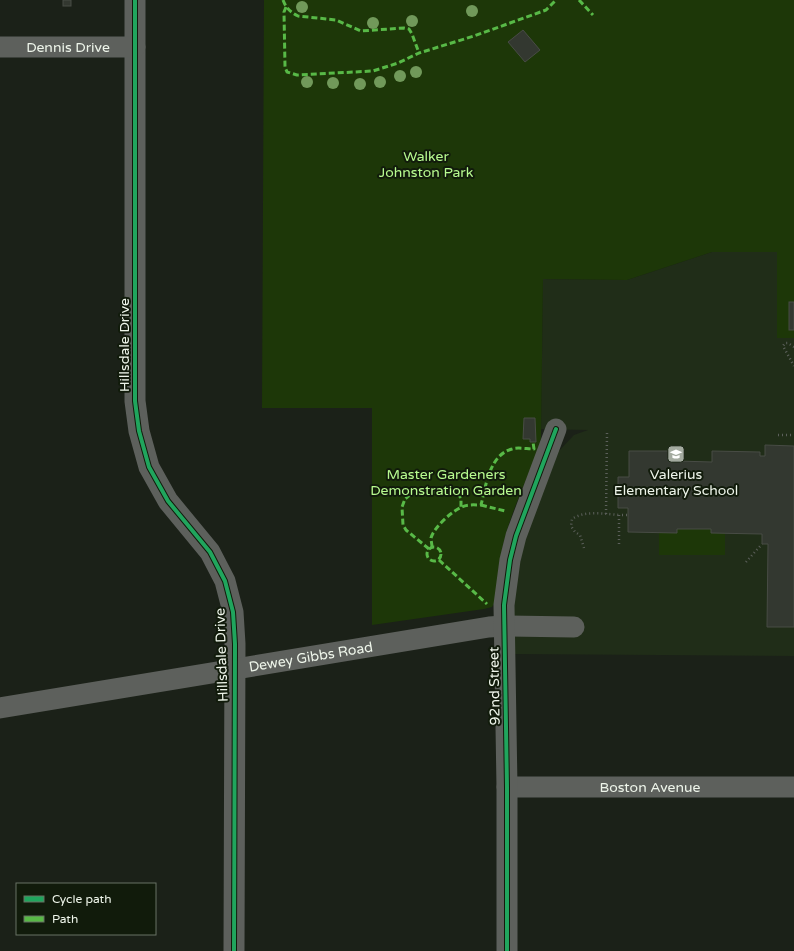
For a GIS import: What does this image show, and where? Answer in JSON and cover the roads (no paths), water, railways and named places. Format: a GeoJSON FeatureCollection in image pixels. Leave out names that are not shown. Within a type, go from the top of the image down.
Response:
{"type":"FeatureCollection","features":[{"type":"Feature","properties":{"kind":"street","name":"Hillsdale Drive"},"geometry":{"type":"LineString","coordinates":[[135,0],[136,401],[139,431],[149,467],[168,500],[210,552],[225,580],[233,612],[234,951]]}},
{"type":"Feature","properties":{"kind":"street","name":"Dennis Drive"},"geometry":{"type":"LineString","coordinates":[[0,47],[136,47]]}},
{"type":"Feature","properties":{"kind":"street","name":"92nd Street"},"geometry":{"type":"LineString","coordinates":[[507,951],[507,787],[504,605],[506,584],[516,536],[556,430]]}},
{"type":"Feature","properties":{"kind":"street","name":"Dewey Gibbs Road"},"geometry":{"type":"LineString","coordinates":[[0,708],[490,627],[574,627]]}},
{"type":"Feature","properties":{"kind":"street","name":"Boston Avenue"},"geometry":{"type":"LineString","coordinates":[[507,787],[794,787]]}},
{"type":"Feature","properties":{"kind":"place","name":"Valerius Elementary School"},"geometry":{"type":"Point","coordinates":[676,454]}},
{"type":"Feature","properties":{"kind":"park label","name":"Walker Johnston Park"},"geometry":{"type":"Point","coordinates":[426,164]}},
{"type":"Feature","properties":{"kind":"park label","name":"Master Gardeners Demonstration Garden"},"geometry":{"type":"Point","coordinates":[446,482]}}]}
